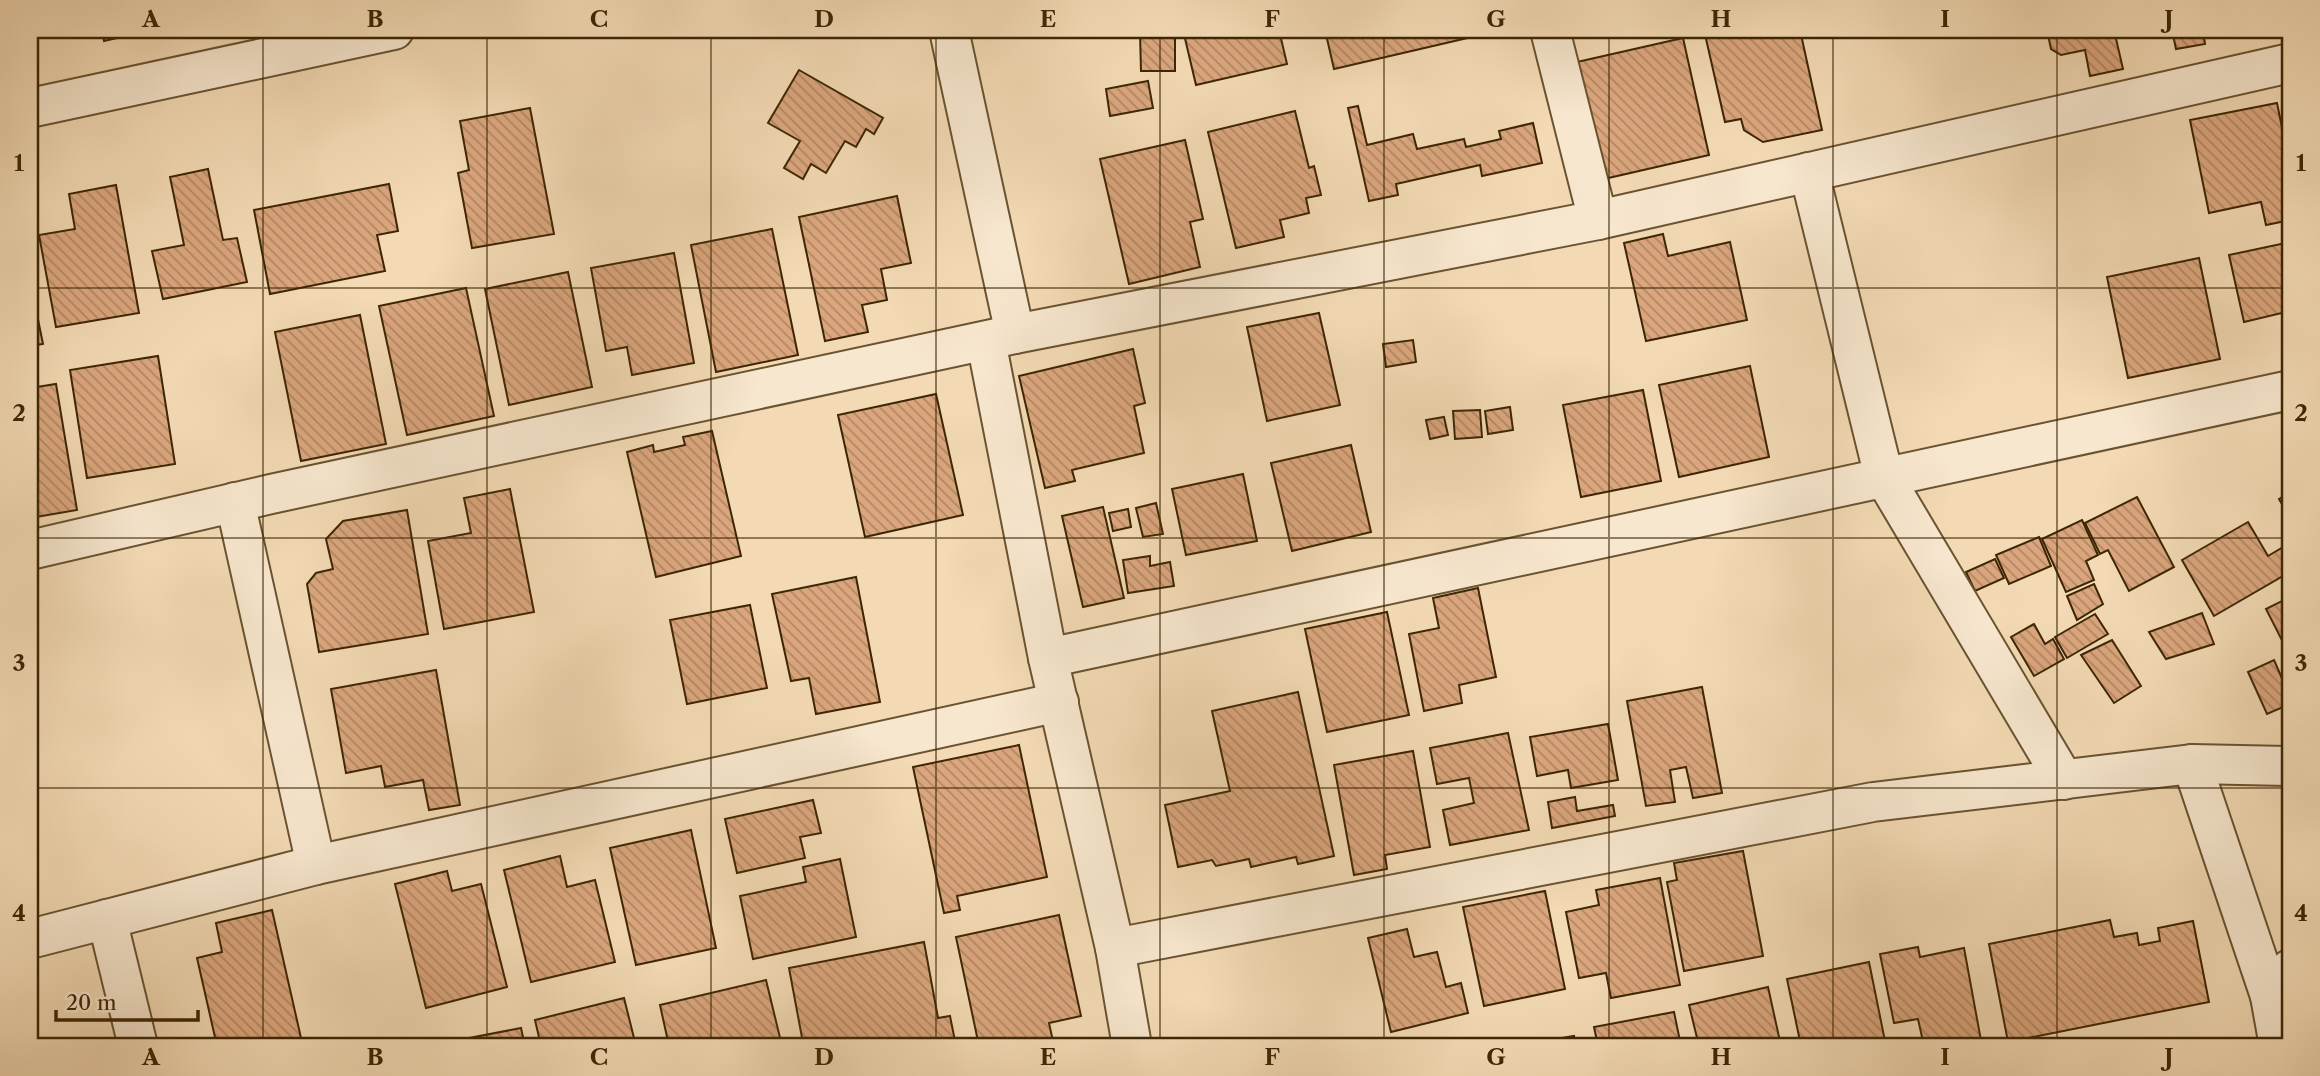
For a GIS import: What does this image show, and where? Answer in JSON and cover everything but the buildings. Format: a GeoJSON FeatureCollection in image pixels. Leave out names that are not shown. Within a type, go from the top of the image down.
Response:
{"type":"FeatureCollection","features":[{"type":"Feature","properties":{"kind":"street"},"geometry":{"type":"LineString","coordinates":[[30,107],[394,30]]}},
{"type":"Feature","properties":{"kind":"street"},"geometry":{"type":"LineString","coordinates":[[949,30],[1001,338],[1048,658],[1115,948],[1132,1046]]}},
{"type":"Feature","properties":{"kind":"street"},"geometry":{"type":"LineString","coordinates":[[1550,30],[1598,220]]}},
{"type":"Feature","properties":{"kind":"street"},"geometry":{"type":"LineString","coordinates":[[30,550],[235,502],[1001,338],[1598,220],[2290,63]]}},
{"type":"Feature","properties":{"kind":"street"},"geometry":{"type":"LineString","coordinates":[[1809,172],[1884,477],[2064,780]]}},
{"type":"Feature","properties":{"kind":"street"},"geometry":{"type":"LineString","coordinates":[[1048,658],[2290,390]]}},
{"type":"Feature","properties":{"kind":"street"},"geometry":{"type":"LineString","coordinates":[[235,502],[316,865]]}},
{"type":"Feature","properties":{"kind":"street"},"geometry":{"type":"LineString","coordinates":[[30,939],[316,865],[1059,702]]}},
{"type":"Feature","properties":{"kind":"street"},"geometry":{"type":"LineString","coordinates":[[2192,764],[2280,983],[2279,1046]]}},
{"type":"Feature","properties":{"kind":"street"},"geometry":{"type":"LineString","coordinates":[[1115,948],[1873,802],[2192,764],[2290,766]]}},
{"type":"Feature","properties":{"kind":"street"},"geometry":{"type":"LineString","coordinates":[[107,919],[138,1046]]}}]}
